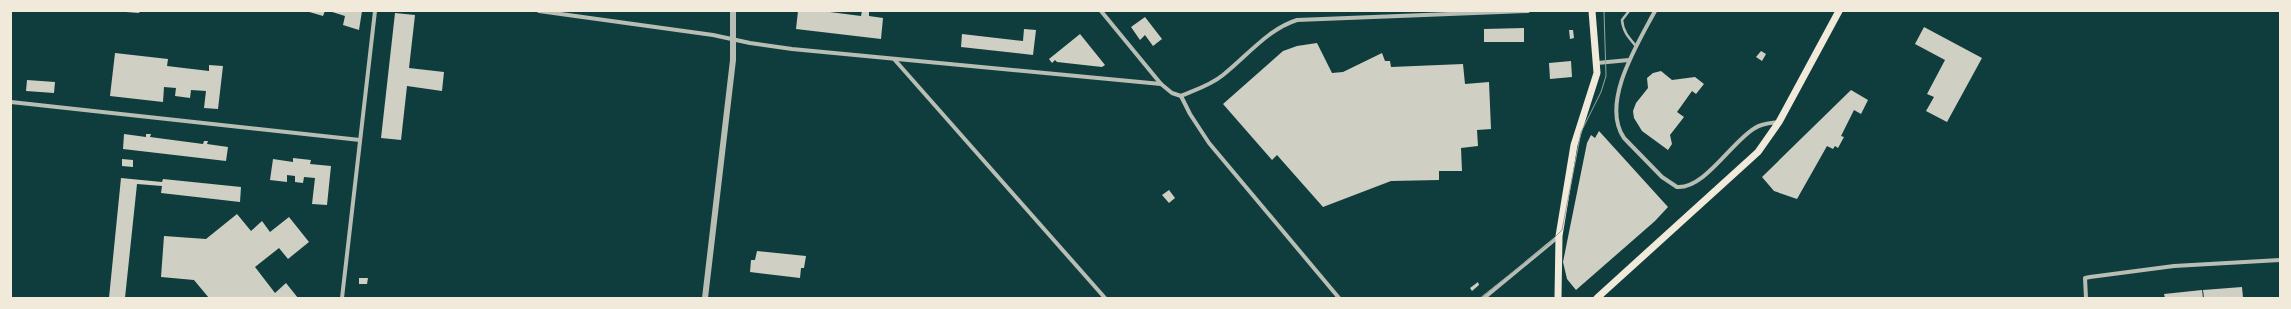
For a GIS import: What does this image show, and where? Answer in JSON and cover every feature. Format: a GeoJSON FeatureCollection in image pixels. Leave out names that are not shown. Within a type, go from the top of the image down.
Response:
{"type":"FeatureCollection","features":[{"type":"Feature","properties":{"kind":"main road"},"geometry":{"type":"LineString","coordinates":[[1558,298],[1559,236],[1574,145],[1596,83],[1597,63],[1592,11]]}},
{"type":"Feature","properties":{"kind":"main road"},"geometry":{"type":"LineString","coordinates":[[1597,298],[1752,159],[1779,122],[1839,11]]}},
{"type":"Feature","properties":{"kind":"street"},"geometry":{"type":"LineString","coordinates":[[342,298],[375,11]]}},
{"type":"Feature","properties":{"kind":"street"},"geometry":{"type":"LineString","coordinates":[[539,11],[713,35],[732,40],[785,48],[1161,84]]}},
{"type":"Feature","properties":{"kind":"street"},"geometry":{"type":"LineString","coordinates":[[705,298],[733,60],[733,11]]}},
{"type":"Feature","properties":{"kind":"street"},"geometry":{"type":"LineString","coordinates":[[1102,11],[1161,84],[1172,93],[1181,96],[1222,76],[1276,30],[1297,20],[1528,11]]}},
{"type":"Feature","properties":{"kind":"street"},"geometry":{"type":"LineString","coordinates":[[1655,11],[1629,60],[1617,104],[1616,114],[1619,131],[1662,177],[1677,187],[1693,185],[1754,128],[1779,122]]}},
{"type":"Feature","properties":{"kind":"street"},"geometry":{"type":"LineString","coordinates":[[894,59],[1105,298]]}},
{"type":"Feature","properties":{"kind":"street"},"geometry":{"type":"LineString","coordinates":[[1597,63],[1629,60]]}},
{"type":"Feature","properties":{"kind":"street"},"geometry":{"type":"LineString","coordinates":[[1181,96],[1190,114],[1209,143],[1339,298]]}},
{"type":"Feature","properties":{"kind":"street"},"geometry":{"type":"LineString","coordinates":[[11,102],[360,140]]}},
{"type":"Feature","properties":{"kind":"street"},"geometry":{"type":"LineString","coordinates":[[1484,298],[1559,236]]}},
{"type":"Feature","properties":{"kind":"street"},"geometry":{"type":"LineString","coordinates":[[2086,298],[2085,278],[2174,266],[2280,260]]}},
{"type":"Feature","properties":{"kind":"lane"},"geometry":{"type":"LineString","coordinates":[[1629,11],[1622,20],[1623,25],[1628,37],[1637,47]]}},
{"type":"Feature","properties":{"kind":"building"},"geometry":{"type":"Polygon","coordinates":[[[126,11],[140,11],[139,13],[126,11]]]}},
{"type":"Feature","properties":{"kind":"building"},"geometry":{"type":"Polygon","coordinates":[[[306,11],[325,11],[323,16],[306,11]]]}},
{"type":"Feature","properties":{"kind":"building"},"geometry":{"type":"Polygon","coordinates":[[[329,11],[362,11],[359,30],[343,25],[345,16],[329,11]]]}},
{"type":"Feature","properties":{"kind":"building"},"geometry":{"type":"Polygon","coordinates":[[[798,11],[822,11],[861,16],[862,11],[869,12],[869,16],[883,18],[881,39],[796,29],[798,11]]]}},
{"type":"Feature","properties":{"kind":"building"},"geometry":{"type":"Polygon","coordinates":[[[395,13],[415,15],[409,68],[444,72],[442,91],[407,86],[401,140],[381,138],[395,13]]]}},
{"type":"Feature","properties":{"kind":"building"},"geometry":{"type":"Polygon","coordinates":[[[1145,17],[1162,39],[1153,46],[1145,35],[1140,40],[1131,27],[1145,17]]]}},
{"type":"Feature","properties":{"kind":"building"},"geometry":{"type":"Polygon","coordinates":[[[1924,27],[1982,58],[1947,122],[1926,111],[1934,97],[1927,94],[1945,60],[1915,44],[1924,27]]]}},
{"type":"Feature","properties":{"kind":"building"},"geometry":{"type":"Polygon","coordinates":[[[1524,28],[1524,42],[1484,42],[1484,29],[1524,28]]]}},
{"type":"Feature","properties":{"kind":"building"},"geometry":{"type":"Polygon","coordinates":[[[1024,29],[1036,30],[1033,55],[961,47],[962,34],[1023,41],[1024,29]]]}},
{"type":"Feature","properties":{"kind":"building"},"geometry":{"type":"Polygon","coordinates":[[[1569,30],[1573,30],[1574,38],[1570,39],[1569,30]]]}},
{"type":"Feature","properties":{"kind":"building"},"geometry":{"type":"Polygon","coordinates":[[[1080,34],[1105,65],[1102,67],[1057,62],[1055,60],[1052,63],[1049,59],[1080,34]]]}},
{"type":"Feature","properties":{"kind":"building"},"geometry":{"type":"Polygon","coordinates":[[[1317,43],[1332,73],[1343,72],[1382,53],[1385,61],[1390,61],[1391,67],[1463,64],[1465,84],[1489,82],[1491,129],[1477,130],[1478,146],[1461,148],[1462,171],[1439,171],[1439,180],[1391,181],[1323,207],[1277,155],[1272,160],[1223,104],[1283,51],[1297,46],[1317,43]]]}},
{"type":"Feature","properties":{"kind":"building"},"geometry":{"type":"Polygon","coordinates":[[[1761,51],[1766,54],[1762,61],[1756,57],[1761,51]]]}},
{"type":"Feature","properties":{"kind":"building"},"geometry":{"type":"Polygon","coordinates":[[[115,53],[168,59],[167,66],[209,71],[209,65],[223,66],[218,109],[204,108],[206,91],[191,90],[190,98],[175,96],[176,88],[164,87],[163,102],[110,96],[115,53]]]}},
{"type":"Feature","properties":{"kind":"building"},"geometry":{"type":"Polygon","coordinates":[[[1571,61],[1572,77],[1550,79],[1549,63],[1571,61]]]}},
{"type":"Feature","properties":{"kind":"building"},"geometry":{"type":"Polygon","coordinates":[[[1661,71],[1672,80],[1695,77],[1704,84],[1696,94],[1692,91],[1677,112],[1684,117],[1670,135],[1672,144],[1668,150],[1642,131],[1634,118],[1633,111],[1636,103],[1648,88],[1647,78],[1653,73],[1661,71]]]}},
{"type":"Feature","properties":{"kind":"building"},"geometry":{"type":"Polygon","coordinates":[[[27,80],[55,82],[54,93],[26,91],[27,80]]]}},
{"type":"Feature","properties":{"kind":"building"},"geometry":{"type":"Polygon","coordinates":[[[1851,90],[1868,100],[1861,114],[1854,110],[1841,136],[1844,137],[1838,148],[1835,146],[1833,149],[1827,146],[1797,199],[1774,191],[1762,177],[1851,90]]]}},
{"type":"Feature","properties":{"kind":"building"},"geometry":{"type":"Polygon","coordinates":[[[1599,131],[1668,207],[1655,221],[1576,290],[1567,279],[1563,262],[1587,143],[1591,135],[1595,138],[1599,131]]]}},
{"type":"Feature","properties":{"kind":"building"},"geometry":{"type":"Polygon","coordinates":[[[124,134],[146,137],[146,134],[151,134],[150,137],[203,144],[204,141],[208,141],[207,144],[228,147],[226,161],[123,149],[124,134]]]}},
{"type":"Feature","properties":{"kind":"building"},"geometry":{"type":"Polygon","coordinates":[[[293,158],[311,160],[310,164],[331,166],[327,205],[312,204],[315,178],[304,177],[303,183],[295,182],[295,176],[287,175],[287,182],[270,180],[273,159],[293,162],[293,158]]]}},
{"type":"Feature","properties":{"kind":"building"},"geometry":{"type":"Polygon","coordinates":[[[122,159],[133,160],[133,167],[122,166],[122,159]]]}},
{"type":"Feature","properties":{"kind":"building"},"geometry":{"type":"Polygon","coordinates":[[[121,178],[162,182],[163,179],[241,187],[240,202],[161,193],[162,186],[137,184],[125,298],[109,298],[121,178]]]}},
{"type":"Feature","properties":{"kind":"building"},"geometry":{"type":"Polygon","coordinates":[[[1169,190],[1175,198],[1169,203],[1162,195],[1169,190]]]}},
{"type":"Feature","properties":{"kind":"building"},"geometry":{"type":"Polygon","coordinates":[[[237,214],[251,231],[262,221],[270,232],[289,217],[309,242],[288,259],[279,248],[255,267],[275,293],[286,283],[298,298],[209,298],[194,280],[161,277],[164,236],[206,239],[237,214]]]}},
{"type":"Feature","properties":{"kind":"building"},"geometry":{"type":"Polygon","coordinates":[[[757,251],[806,256],[804,268],[801,268],[800,278],[750,272],[751,260],[755,260],[757,251]]]}},
{"type":"Feature","properties":{"kind":"building"},"geometry":{"type":"Polygon","coordinates":[[[359,278],[368,278],[367,284],[359,284],[359,278]]]}},
{"type":"Feature","properties":{"kind":"building"},"geometry":{"type":"Polygon","coordinates":[[[1478,282],[1479,285],[1472,291],[1470,288],[1478,282]]]}},
{"type":"Feature","properties":{"kind":"building"},"geometry":{"type":"Polygon","coordinates":[[[2242,287],[2243,298],[2204,298],[2203,290],[2242,287]]]}},
{"type":"Feature","properties":{"kind":"building"},"geometry":{"type":"Polygon","coordinates":[[[2202,290],[2203,298],[2165,298],[2164,294],[2202,290]]]}},
{"type":"Feature","properties":{"kind":"tram line"},"geometry":{"type":"LineString","coordinates":[[1480,298],[1546,246],[1562,230],[1581,132],[1601,92],[1606,76],[1604,11]]}}]}
